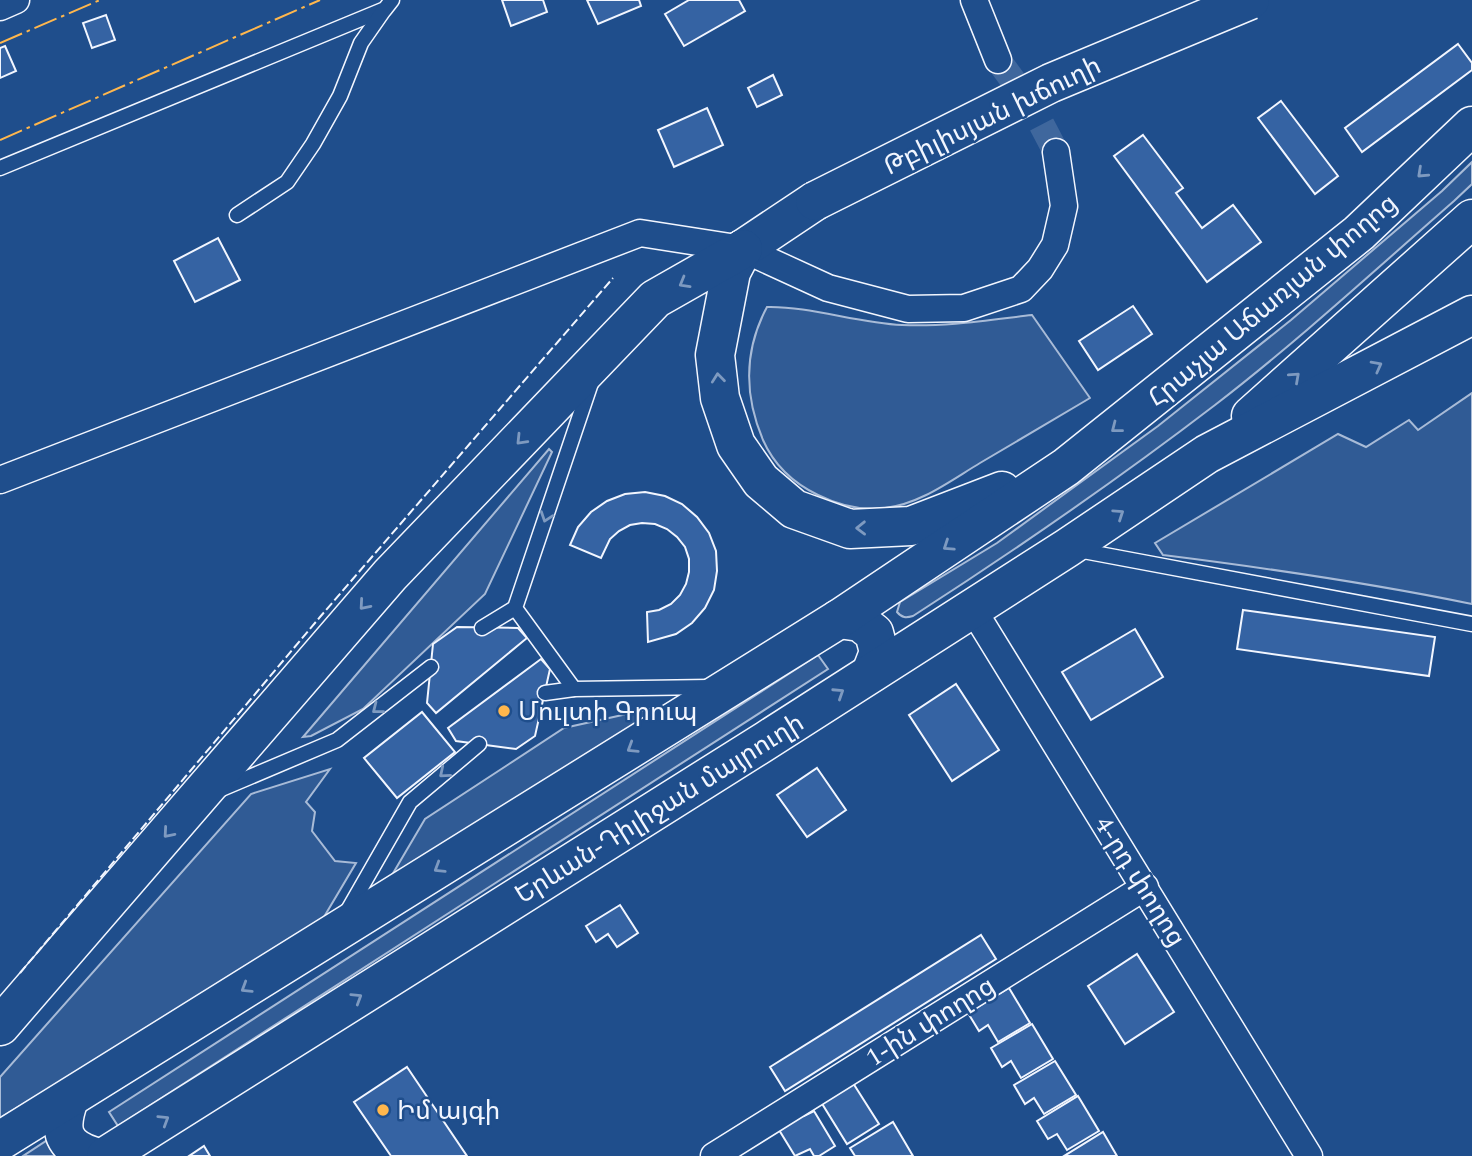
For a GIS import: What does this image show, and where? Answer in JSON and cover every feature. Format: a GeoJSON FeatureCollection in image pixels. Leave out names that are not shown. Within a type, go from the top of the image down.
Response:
{"type":"FeatureCollection","features":[{"type":"Feature","properties":{"kind":"main road","name":"Թբիլիսյան խճուղի"},"geometry":{"type":"LineString","coordinates":[[0,1026],[390,575],[655,299],[743,249],[815,201],[1051,83],[1250,0]]}},
{"type":"Feature","properties":{"kind":"main road","name":"Հրաչյա Աճառյան փողոց"},"geometry":{"type":"LineString","coordinates":[[1066,467],[1359,233],[1472,126]]}},
{"type":"Feature","properties":{"kind":"main road"},"geometry":{"type":"LineString","coordinates":[[1208,454],[1472,219]]}},
{"type":"Feature","properties":{"kind":"main road"},"geometry":{"type":"LineString","coordinates":[[743,249],[731,272],[715,355],[720,398],[736,445],[761,481],[794,509],[850,529],[911,526],[1066,467]]}},
{"type":"Feature","properties":{"kind":"main road"},"geometry":{"type":"LineString","coordinates":[[1208,454],[1472,315]]}},
{"type":"Feature","properties":{"kind":"main road","name":"Երևան-Դիլիջան մայրուղի"},"geometry":{"type":"LineString","coordinates":[[106,1156],[871,673],[1208,454]]}},
{"type":"Feature","properties":{"kind":"main road"},"geometry":{"type":"LineString","coordinates":[[0,1141],[839,619],[1066,467]]}},
{"type":"Feature","properties":{"kind":"main road"},"geometry":{"type":"LineString","coordinates":[[839,619],[860,622],[874,633],[879,652],[871,673]]}},
{"type":"Feature","properties":{"kind":"main road"},"geometry":{"type":"LineString","coordinates":[[69,1099],[63,1120],[66,1140],[73,1148],[92,1156]]}},
{"type":"Feature","properties":{"kind":"street"},"geometry":{"type":"LineString","coordinates":[[0,7],[16,0]]}},
{"type":"Feature","properties":{"kind":"street"},"geometry":{"type":"LineString","coordinates":[[974,0],[998,60]]}},
{"type":"Feature","properties":{"kind":"street"},"geometry":{"type":"LineString","coordinates":[[0,480],[640,233],[743,249],[828,288],[908,309],[964,308],[1021,289],[1040,268],[1055,245],[1064,206],[1056,152]]}},
{"type":"Feature","properties":{"kind":"street","name":"4-րդ փողոց"},"geometry":{"type":"LineString","coordinates":[[972,608],[1309,1156]]}},
{"type":"Feature","properties":{"kind":"street","name":"1-ին փողոց"},"geometry":{"type":"LineString","coordinates":[[715,1156],[1145,887]]}},
{"type":"Feature","properties":{"kind":"lane"},"geometry":{"type":"LineString","coordinates":[[0,168],[388,5]]}},
{"type":"Feature","properties":{"kind":"lane"},"geometry":{"type":"LineString","coordinates":[[237,215],[287,182],[313,144],[340,96],[361,43],[388,5]]}},
{"type":"Feature","properties":{"kind":"lane"},"geometry":{"type":"LineString","coordinates":[[482,628],[515,608],[599,360]]}},
{"type":"Feature","properties":{"kind":"lane"},"geometry":{"type":"LineString","coordinates":[[1067,548],[1472,624]]}},
{"type":"Feature","properties":{"kind":"lane"},"geometry":{"type":"LineString","coordinates":[[515,608],[574,689]]}},
{"type":"Feature","properties":{"kind":"lane"},"geometry":{"type":"LineString","coordinates":[[199,798],[337,740],[431,667]]}},
{"type":"Feature","properties":{"kind":"lane"},"geometry":{"type":"LineString","coordinates":[[545,693],[574,689],[733,686]]}},
{"type":"Feature","properties":{"kind":"lane"},"geometry":{"type":"LineString","coordinates":[[336,931],[410,802],[479,744]]}},
{"type":"Feature","properties":{"kind":"shaded area"},"geometry":{"type":"Polygon","coordinates":[[[1472,162],[1472,184],[1246,381],[1104,487],[952,591],[913,616],[904,617],[897,612],[900,602],[997,543],[1158,426],[1291,320],[1442,191],[1472,162]]]}},
{"type":"Feature","properties":{"kind":"shaded area"},"geometry":{"type":"Polygon","coordinates":[[[767,307],[800,309],[902,325],[951,324],[1032,315],[1090,398],[923,497],[898,506],[868,509],[834,502],[800,485],[779,465],[763,440],[757,423],[752,406],[749,373],[754,340],[767,307]]]}},
{"type":"Feature","properties":{"kind":"shaded area"},"geometry":{"type":"Polygon","coordinates":[[[1472,393],[1472,604],[1318,576],[1163,555],[1155,543],[1338,434],[1366,447],[1409,420],[1418,430],[1472,393]]]}},
{"type":"Feature","properties":{"kind":"shaded area"},"geometry":{"type":"Polygon","coordinates":[[[549,449],[552,452],[485,594],[363,709],[311,736],[303,737],[549,449]]]}},
{"type":"Feature","properties":{"kind":"shaded area"},"geometry":{"type":"Polygon","coordinates":[[[818,655],[828,669],[118,1126],[109,1112],[818,655]]]}},
{"type":"Feature","properties":{"kind":"shaded area"},"geometry":{"type":"Polygon","coordinates":[[[672,704],[382,892],[425,819],[564,728],[672,704]]]}},
{"type":"Feature","properties":{"kind":"shaded area"},"geometry":{"type":"Polygon","coordinates":[[[330,769],[306,802],[315,812],[312,831],[335,861],[356,863],[318,927],[0,1118],[0,1077],[251,794],[330,769]]]}},
{"type":"Feature","properties":{"kind":"shaded area"},"geometry":{"type":"Polygon","coordinates":[[[46,1141],[55,1156],[23,1156],[46,1141]]]}},
{"type":"Feature","properties":{"kind":"building"},"geometry":{"type":"Polygon","coordinates":[[[502,0],[543,0],[547,12],[511,26],[502,0]]]}},
{"type":"Feature","properties":{"kind":"building"},"geometry":{"type":"Polygon","coordinates":[[[587,0],[639,0],[641,6],[598,24],[587,0]]]}},
{"type":"Feature","properties":{"kind":"building"},"geometry":{"type":"Polygon","coordinates":[[[689,0],[739,0],[745,11],[684,46],[665,14],[689,0]]]}},
{"type":"Feature","properties":{"kind":"building"},"geometry":{"type":"Polygon","coordinates":[[[106,15],[115,40],[92,48],[83,23],[106,15]]]}},
{"type":"Feature","properties":{"kind":"building"},"geometry":{"type":"Polygon","coordinates":[[[1458,44],[1472,63],[1472,70],[1362,152],[1345,128],[1458,44]]]}},
{"type":"Feature","properties":{"kind":"building"},"geometry":{"type":"Polygon","coordinates":[[[5,46],[16,71],[0,78],[0,48],[5,46]]]}},
{"type":"Feature","properties":{"kind":"building"},"geometry":{"type":"Polygon","coordinates":[[[773,75],[782,95],[757,107],[748,88],[773,75]]]}},
{"type":"Feature","properties":{"kind":"building"},"geometry":{"type":"Polygon","coordinates":[[[1281,101],[1338,176],[1315,194],[1258,118],[1281,101]]]}},
{"type":"Feature","properties":{"kind":"building"},"geometry":{"type":"Polygon","coordinates":[[[707,108],[723,145],[674,167],[658,130],[707,108]]]}},
{"type":"Feature","properties":{"kind":"building"},"geometry":{"type":"Polygon","coordinates":[[[1143,135],[1183,188],[1176,193],[1202,228],[1233,205],[1261,242],[1207,282],[1114,156],[1143,135]]]}},
{"type":"Feature","properties":{"kind":"building"},"geometry":{"type":"Polygon","coordinates":[[[218,238],[240,280],[195,302],[174,261],[218,238]]]}},
{"type":"Feature","properties":{"kind":"building"},"geometry":{"type":"Polygon","coordinates":[[[1133,306],[1152,334],[1098,370],[1079,341],[1133,306]]]}},
{"type":"Feature","properties":{"kind":"building"},"geometry":{"type":"Polygon","coordinates":[[[645,492],[665,496],[682,504],[697,517],[709,533],[716,551],[717,571],[714,590],[705,608],[692,623],[676,634],[648,642],[647,612],[671,604],[686,584],[689,559],[685,547],[677,537],[655,524],[642,523],[619,531],[610,539],[601,558],[570,545],[578,527],[591,512],[607,501],[625,494],[645,492]]]}},
{"type":"Feature","properties":{"kind":"building"},"geometry":{"type":"Polygon","coordinates":[[[1243,610],[1435,637],[1429,676],[1237,649],[1243,610]]]}},
{"type":"Feature","properties":{"kind":"building"},"geometry":{"type":"Polygon","coordinates":[[[457,627],[518,628],[527,638],[436,713],[427,703],[433,644],[457,627]]]}},
{"type":"Feature","properties":{"kind":"building"},"geometry":{"type":"Polygon","coordinates":[[[1135,629],[1163,677],[1091,720],[1062,672],[1135,629]]]}},
{"type":"Feature","properties":{"kind":"building"},"geometry":{"type":"Polygon","coordinates":[[[541,659],[550,669],[535,736],[516,749],[456,741],[448,728],[541,659]]]}},
{"type":"Feature","properties":{"kind":"building"},"geometry":{"type":"Polygon","coordinates":[[[956,684],[999,750],[952,781],[909,715],[956,684]]]}},
{"type":"Feature","properties":{"kind":"building"},"geometry":{"type":"Polygon","coordinates":[[[422,712],[455,752],[397,798],[364,758],[422,712]]]}},
{"type":"Feature","properties":{"kind":"building"},"geometry":{"type":"Polygon","coordinates":[[[817,768],[846,810],[807,837],[777,795],[817,768]]]}},
{"type":"Feature","properties":{"kind":"building"},"geometry":{"type":"Polygon","coordinates":[[[620,905],[638,933],[617,947],[608,934],[596,942],[586,926],[620,905]]]}},
{"type":"Feature","properties":{"kind":"building"},"geometry":{"type":"Polygon","coordinates":[[[981,935],[996,959],[785,1091],[770,1067],[981,935]]]}},
{"type":"Feature","properties":{"kind":"building"},"geometry":{"type":"Polygon","coordinates":[[[1137,954],[1174,1012],[1125,1044],[1088,986],[1137,954]]]}},
{"type":"Feature","properties":{"kind":"building"},"geometry":{"type":"Polygon","coordinates":[[[1009,988],[1030,1023],[998,1042],[988,1025],[979,1031],[968,1013],[1009,988]]]}},
{"type":"Feature","properties":{"kind":"building"},"geometry":{"type":"Polygon","coordinates":[[[1032,1024],[1053,1059],[1021,1078],[1011,1061],[1002,1067],[991,1048],[1032,1024]]]}},
{"type":"Feature","properties":{"kind":"building"},"geometry":{"type":"Polygon","coordinates":[[[1055,1061],[1076,1095],[1044,1114],[1034,1098],[1025,1104],[1014,1085],[1055,1061]]]}},
{"type":"Feature","properties":{"kind":"building"},"geometry":{"type":"Polygon","coordinates":[[[407,1067],[467,1156],[391,1156],[354,1102],[407,1067]]]}},
{"type":"Feature","properties":{"kind":"building"},"geometry":{"type":"Polygon","coordinates":[[[853,1083],[879,1124],[847,1144],[821,1102],[853,1083]]]}},
{"type":"Feature","properties":{"kind":"building"},"geometry":{"type":"Polygon","coordinates":[[[1078,1096],[1099,1131],[1067,1150],[1057,1134],[1048,1139],[1037,1121],[1078,1096]]]}},
{"type":"Feature","properties":{"kind":"building"},"geometry":{"type":"Polygon","coordinates":[[[800,1110],[804,1116],[814,1111],[835,1146],[819,1156],[814,1156],[810,1149],[795,1156],[776,1125],[800,1110]]]}},
{"type":"Feature","properties":{"kind":"building"},"geometry":{"type":"Polygon","coordinates":[[[893,1122],[913,1156],[855,1156],[850,1148],[893,1122]]]}},
{"type":"Feature","properties":{"kind":"building"},"geometry":{"type":"Polygon","coordinates":[[[1103,1132],[1117,1156],[1064,1156],[1103,1132]]]}},
{"type":"Feature","properties":{"kind":"building"},"geometry":{"type":"Polygon","coordinates":[[[204,1146],[210,1156],[189,1156],[204,1146]]]}},
{"type":"Feature","properties":{"kind":"tunnel"},"geometry":{"type":"LineString","coordinates":[[998,60],[1032,106],[1056,152]]}},
{"type":"Feature","properties":{"kind":"fence"},"geometry":{"type":"LineString","coordinates":[[20,973],[320,617],[613,278]]}},
{"type":"Feature","properties":{"kind":"power"},"geometry":{"type":"LineString","coordinates":[[0,43],[100,0]]}},
{"type":"Feature","properties":{"kind":"power"},"geometry":{"type":"LineString","coordinates":[[0,140],[320,0]]}},
{"type":"Feature","properties":{"kind":"place","name":"Մուլտի Գրուպ"},"geometry":{"type":"Point","coordinates":[504,711]}},
{"type":"Feature","properties":{"kind":"place","name":"Իմ այգի"},"geometry":{"type":"Point","coordinates":[383,1110]}}]}
